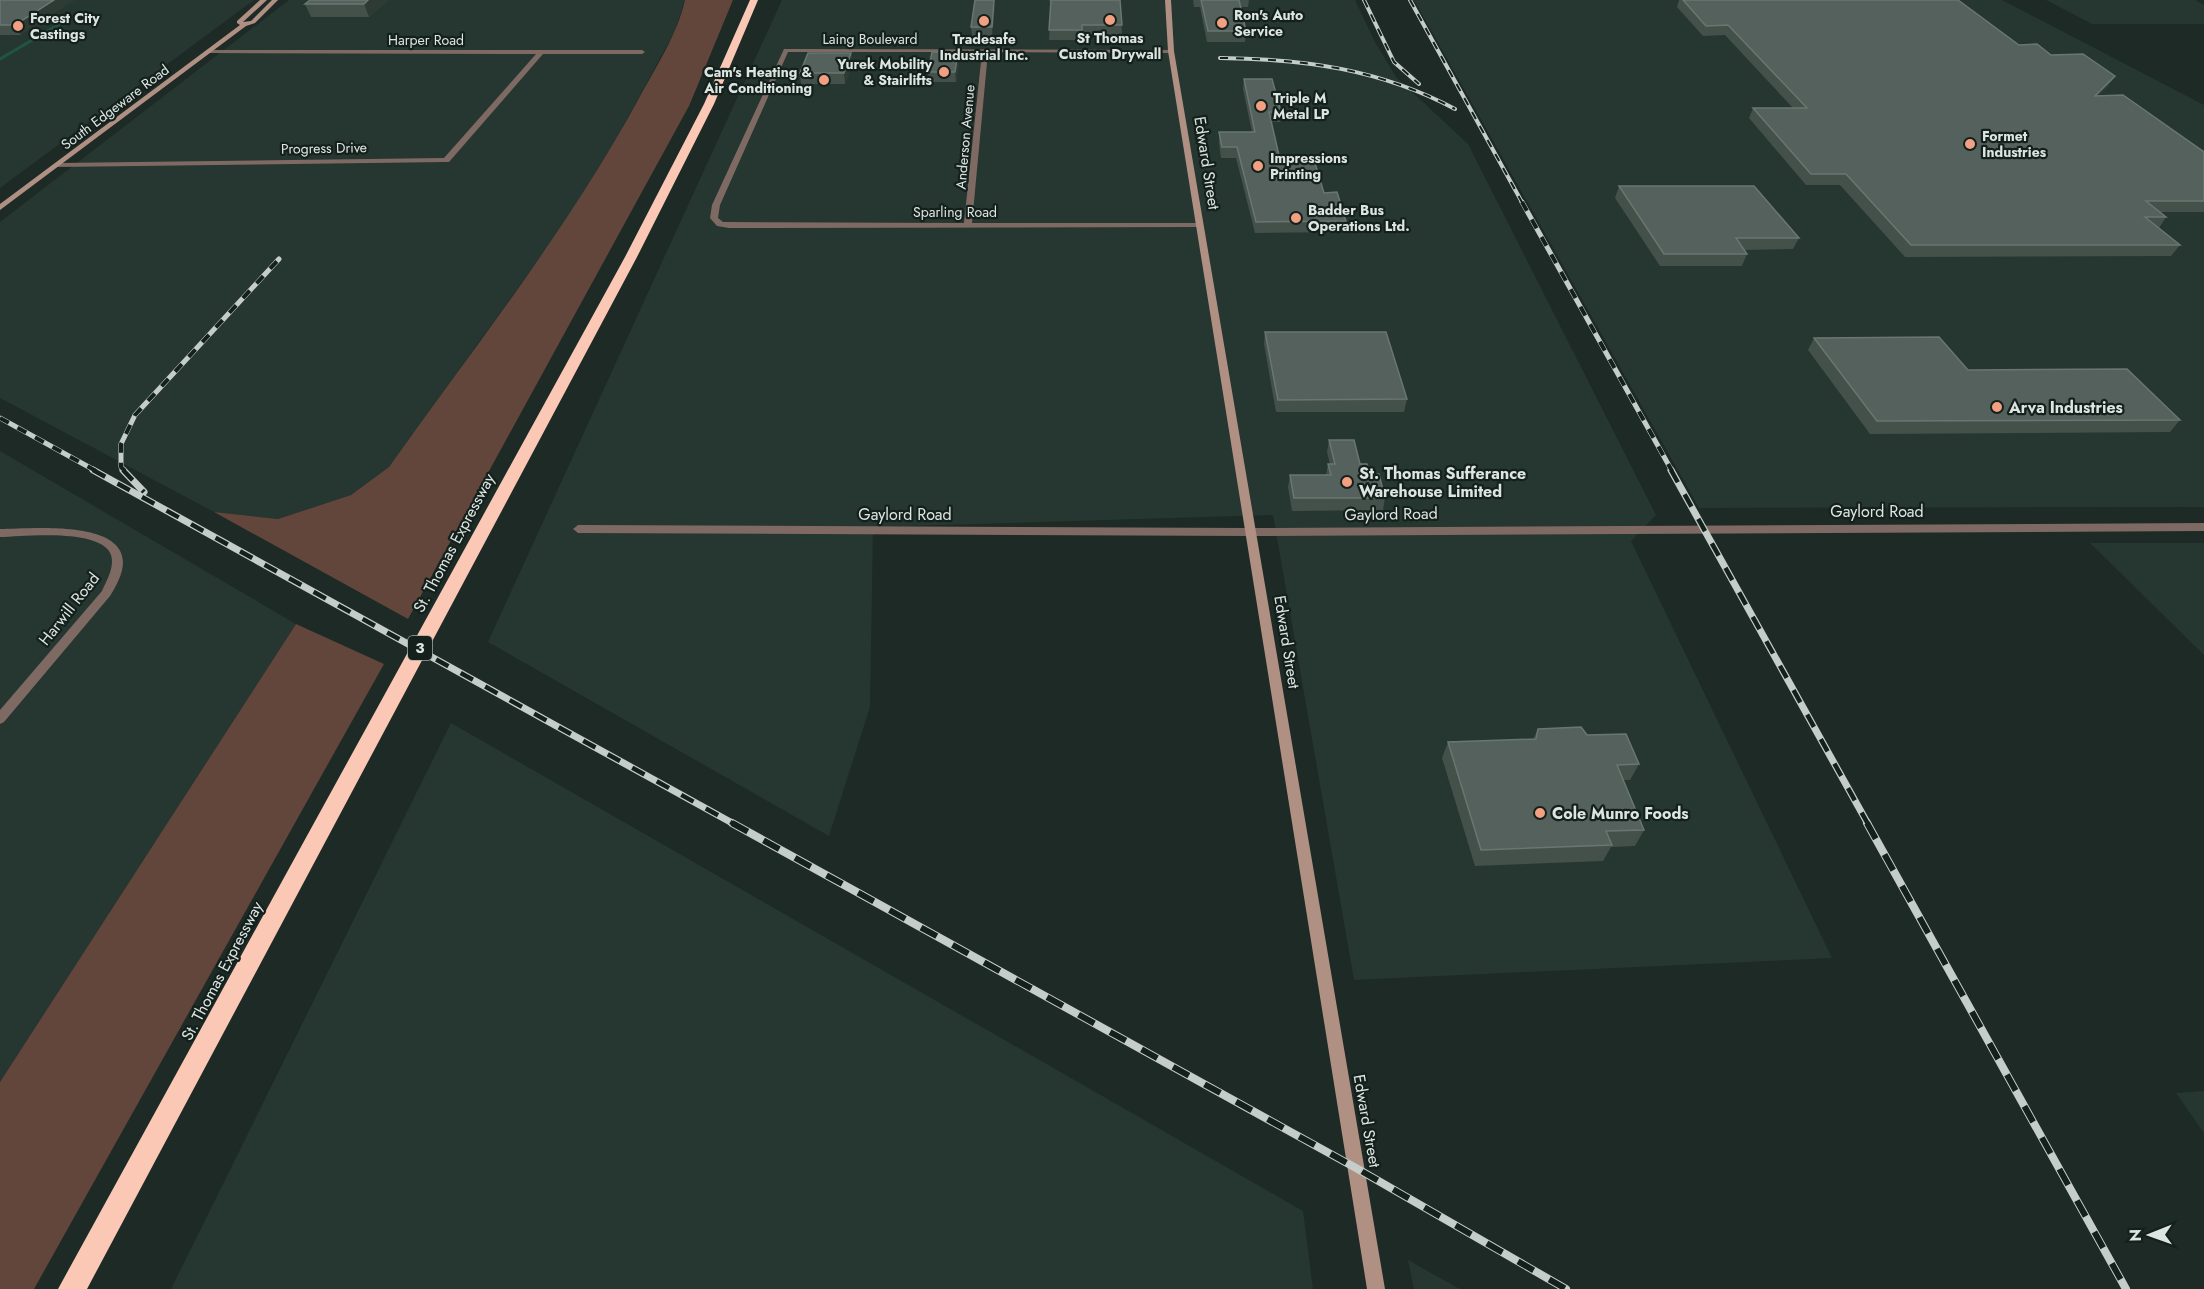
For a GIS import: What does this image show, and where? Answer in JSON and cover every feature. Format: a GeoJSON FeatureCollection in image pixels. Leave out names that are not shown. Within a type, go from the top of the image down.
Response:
{"type":"FeatureCollection","features":[{"type":"Feature","properties":{"kind":"highway","name":"St. Thomas Expressway"},"geometry":{"type":"LineString","coordinates":[[72,1289],[631,257],[704,114],[754,0]]}},
{"type":"Feature","properties":{"kind":"street","name":"South Edgeware Road"},"geometry":{"type":"LineString","coordinates":[[244,25],[239,22],[264,0]]}},
{"type":"Feature","properties":{"kind":"street","name":"South Edgeware Road"},"geometry":{"type":"LineString","coordinates":[[0,208],[244,25],[253,22],[275,0]]}},
{"type":"Feature","properties":{"kind":"street","name":"Edward Street"},"geometry":{"type":"LineString","coordinates":[[1168,0],[1171,51],[1199,225],[1376,1289]]}},
{"type":"Feature","properties":{"kind":"street","name":"Laing Boulevard"},"geometry":{"type":"LineString","coordinates":[[714,218],[716,205],[786,50],[1171,51]]}},
{"type":"Feature","properties":{"kind":"street","name":"Anderson Avenue"},"geometry":{"type":"LineString","coordinates":[[968,226],[985,51]]}},
{"type":"Feature","properties":{"kind":"street","name":"Harper Road"},"geometry":{"type":"LineString","coordinates":[[210,52],[642,52]]}},
{"type":"Feature","properties":{"kind":"street","name":"Progress Drive"},"geometry":{"type":"LineString","coordinates":[[58,165],[446,160],[541,52]]}},
{"type":"Feature","properties":{"kind":"street","name":"Sparling Road"},"geometry":{"type":"LineString","coordinates":[[714,218],[720,224],[729,226],[1199,225]]}},
{"type":"Feature","properties":{"kind":"street","name":"Gaylord Road"},"geometry":{"type":"LineString","coordinates":[[578,529],[1250,532],[2204,527]]}},
{"type":"Feature","properties":{"kind":"street","name":"Harwill Road"},"geometry":{"type":"LineString","coordinates":[[0,533],[88,535],[105,540],[114,547],[118,559],[117,573],[106,593],[0,719]]}},
{"type":"Feature","properties":{"kind":"shaded area"},"geometry":{"type":"Polygon","coordinates":[[[0,0],[254,0],[0,188],[0,0]]]}},
{"type":"Feature","properties":{"kind":"shaded area"},"geometry":{"type":"Polygon","coordinates":[[[289,0],[685,0],[674,33],[617,137],[564,224],[389,467],[351,495],[278,519],[214,512],[0,398],[0,222],[289,0]]]}},
{"type":"Feature","properties":{"kind":"shaded area"},"geometry":{"type":"Polygon","coordinates":[[[685,0],[733,0],[689,106],[408,619],[214,512],[278,519],[351,495],[389,467],[520,286],[582,194],[665,50],[677,26],[685,0]]]}},
{"type":"Feature","properties":{"kind":"shaded area"},"geometry":{"type":"Polygon","coordinates":[[[782,0],[1355,0],[1375,42],[1396,77],[1468,144],[1656,515],[1631,541],[1832,958],[1354,980],[1273,515],[873,527],[870,707],[829,836],[488,642],[782,0]]]}},
{"type":"Feature","properties":{"kind":"shaded area"},"geometry":{"type":"Polygon","coordinates":[[[1414,0],[2002,0],[2204,105],[2204,507],[1699,508],[1414,0]]]}},
{"type":"Feature","properties":{"kind":"shaded area"},"geometry":{"type":"Polygon","coordinates":[[[2046,0],[2195,0],[2204,5],[2204,24],[2092,24],[2046,0]]]}},
{"type":"Feature","properties":{"kind":"shaded area"},"geometry":{"type":"Polygon","coordinates":[[[0,451],[296,624],[0,1082],[0,451]]]}},
{"type":"Feature","properties":{"kind":"shaded area"},"geometry":{"type":"Polygon","coordinates":[[[2090,543],[2204,543],[2204,655],[2090,543]]]}},
{"type":"Feature","properties":{"kind":"shaded area"},"geometry":{"type":"Polygon","coordinates":[[[296,624],[384,664],[34,1289],[0,1289],[0,1082],[296,624]]]}},
{"type":"Feature","properties":{"kind":"shaded area"},"geometry":{"type":"Polygon","coordinates":[[[451,723],[1303,1211],[1313,1289],[171,1289],[451,723]]]}},
{"type":"Feature","properties":{"kind":"shaded area"},"geometry":{"type":"Polygon","coordinates":[[[2204,1091],[2204,1133],[2176,1093],[2204,1091]]]}},
{"type":"Feature","properties":{"kind":"shaded area"},"geometry":{"type":"Polygon","coordinates":[[[1408,1260],[1460,1289],[1414,1289],[1408,1260]]]}},
{"type":"Feature","properties":{"kind":"building"},"geometry":{"type":"Polygon","coordinates":[[[0,0],[54,0],[15,25],[0,25],[0,0]]]}},
{"type":"Feature","properties":{"kind":"building"},"geometry":{"type":"Polygon","coordinates":[[[310,0],[368,0],[364,4],[305,4],[310,0]]]}},
{"type":"Feature","properties":{"kind":"building","name":"Tradesafe Industrial Inc."},"geometry":{"type":"Polygon","coordinates":[[[975,0],[994,0],[992,27],[971,27],[975,0]]]}},
{"type":"Feature","properties":{"kind":"building"},"geometry":{"type":"Polygon","coordinates":[[[1051,0],[1120,0],[1122,25],[1082,25],[1082,30],[1049,30],[1051,0]]]}},
{"type":"Feature","properties":{"kind":"building"},"geometry":{"type":"Polygon","coordinates":[[[1201,0],[1239,0],[1246,31],[1208,31],[1201,0]]]}},
{"type":"Feature","properties":{"kind":"building","name":"Formet Industries"},"geometry":{"type":"Polygon","coordinates":[[[1683,0],[1958,0],[2019,45],[2037,44],[2051,55],[2083,54],[2115,76],[2095,96],[2123,95],[2204,152],[2204,201],[2146,201],[2166,217],[2145,217],[2180,245],[1911,245],[1846,174],[1811,174],[1753,108],[1807,108],[1728,25],[1706,26],[1683,0]]]}},
{"type":"Feature","properties":{"kind":"building"},"geometry":{"type":"Polygon","coordinates":[[[932,52],[958,52],[955,72],[928,72],[932,52]]]}},
{"type":"Feature","properties":{"kind":"building"},"geometry":{"type":"Polygon","coordinates":[[[808,53],[851,53],[844,73],[800,73],[808,53]]]}},
{"type":"Feature","properties":{"kind":"building"},"geometry":{"type":"Polygon","coordinates":[[[1244,79],[1272,79],[1281,112],[1269,112],[1281,164],[1315,163],[1324,193],[1337,192],[1346,221],[1256,222],[1237,147],[1222,147],[1219,132],[1255,132],[1244,79]]]}},
{"type":"Feature","properties":{"kind":"building"},"geometry":{"type":"Polygon","coordinates":[[[1619,186],[1754,186],[1799,238],[1736,238],[1747,254],[1664,254],[1619,186]]]}},
{"type":"Feature","properties":{"kind":"building"},"geometry":{"type":"Polygon","coordinates":[[[1265,332],[1386,332],[1407,399],[1278,400],[1265,332]]]}},
{"type":"Feature","properties":{"kind":"building","name":"Arva Industries"},"geometry":{"type":"Polygon","coordinates":[[[1939,337],[1968,370],[2127,369],[2180,420],[1877,421],[1814,338],[1939,337]]]}},
{"type":"Feature","properties":{"kind":"building","name":"St. Thomas Sufferance Warehouse Limited"},"geometry":{"type":"Polygon","coordinates":[[[1329,440],[1354,440],[1360,464],[1367,464],[1370,475],[1379,474],[1385,498],[1294,498],[1290,475],[1331,475],[1328,464],[1335,464],[1329,440]]]}},
{"type":"Feature","properties":{"kind":"building","name":"Cole Munro Foods"},"geometry":{"type":"Polygon","coordinates":[[[1581,727],[1587,735],[1626,734],[1639,764],[1617,765],[1644,830],[1606,831],[1612,845],[1481,850],[1448,742],[1536,739],[1538,729],[1581,727]]]}},
{"type":"Feature","properties":{"kind":"waterway"},"geometry":{"type":"LineString","coordinates":[[0,59],[63,22]]}},
{"type":"Feature","properties":{"kind":"railway"},"geometry":{"type":"LineString","coordinates":[[1364,0],[1394,62],[1419,84]]}},
{"type":"Feature","properties":{"kind":"railway"},"geometry":{"type":"LineString","coordinates":[[1410,0],[1523,204]]}},
{"type":"Feature","properties":{"kind":"railway"},"geometry":{"type":"LineString","coordinates":[[1220,58],[1282,61],[1341,69],[1398,84],[1455,109]]}},
{"type":"Feature","properties":{"kind":"railway"},"geometry":{"type":"LineString","coordinates":[[1522,202],[1672,471]]}},
{"type":"Feature","properties":{"kind":"railway"},"geometry":{"type":"LineString","coordinates":[[125,471],[121,467],[121,444],[135,415],[279,259]]}},
{"type":"Feature","properties":{"kind":"railway"},"geometry":{"type":"LineString","coordinates":[[0,418],[96,471]]}},
{"type":"Feature","properties":{"kind":"railway"},"geometry":{"type":"LineString","coordinates":[[93,470],[734,824]]}},
{"type":"Feature","properties":{"kind":"railway"},"geometry":{"type":"LineString","coordinates":[[123,470],[144,492]]}},
{"type":"Feature","properties":{"kind":"railway"},"geometry":{"type":"LineString","coordinates":[[1671,470],[1868,824]]}},
{"type":"Feature","properties":{"kind":"railway"},"geometry":{"type":"LineString","coordinates":[[732,823],[1356,1168],[1566,1289]]}},
{"type":"Feature","properties":{"kind":"railway"},"geometry":{"type":"LineString","coordinates":[[1867,823],[2126,1289]]}},
{"type":"Feature","properties":{"kind":"place","name":"St Thomas Custom Drywall"},"geometry":{"type":"Point","coordinates":[1110,20]}},
{"type":"Feature","properties":{"kind":"place","name":"Tradesafe Industrial Inc."},"geometry":{"type":"Point","coordinates":[984,21]}},
{"type":"Feature","properties":{"kind":"place","name":"Ron's Auto Service"},"geometry":{"type":"Point","coordinates":[1222,23]}},
{"type":"Feature","properties":{"kind":"place","name":"Forest City Castings"},"geometry":{"type":"Point","coordinates":[18,26]}},
{"type":"Feature","properties":{"kind":"place","name":"Yurek Mobility & Stairlifts"},"geometry":{"type":"Point","coordinates":[944,72]}},
{"type":"Feature","properties":{"kind":"place","name":"Cam's Heating & Air Conditioning"},"geometry":{"type":"Point","coordinates":[824,80]}},
{"type":"Feature","properties":{"kind":"place","name":"Triple M Metal LP"},"geometry":{"type":"Point","coordinates":[1261,106]}},
{"type":"Feature","properties":{"kind":"place","name":"Formet Industries"},"geometry":{"type":"Point","coordinates":[1970,144]}},
{"type":"Feature","properties":{"kind":"place","name":"Impressions Printing"},"geometry":{"type":"Point","coordinates":[1258,166]}},
{"type":"Feature","properties":{"kind":"place","name":"Badder Bus Operations Ltd."},"geometry":{"type":"Point","coordinates":[1296,218]}},
{"type":"Feature","properties":{"kind":"place","name":"Arva Industries"},"geometry":{"type":"Point","coordinates":[1997,407]}},
{"type":"Feature","properties":{"kind":"place","name":"St. Thomas Sufferance Warehouse Limited"},"geometry":{"type":"Point","coordinates":[1347,482]}},
{"type":"Feature","properties":{"kind":"place","name":"Cole Munro Foods"},"geometry":{"type":"Point","coordinates":[1540,813]}}]}
